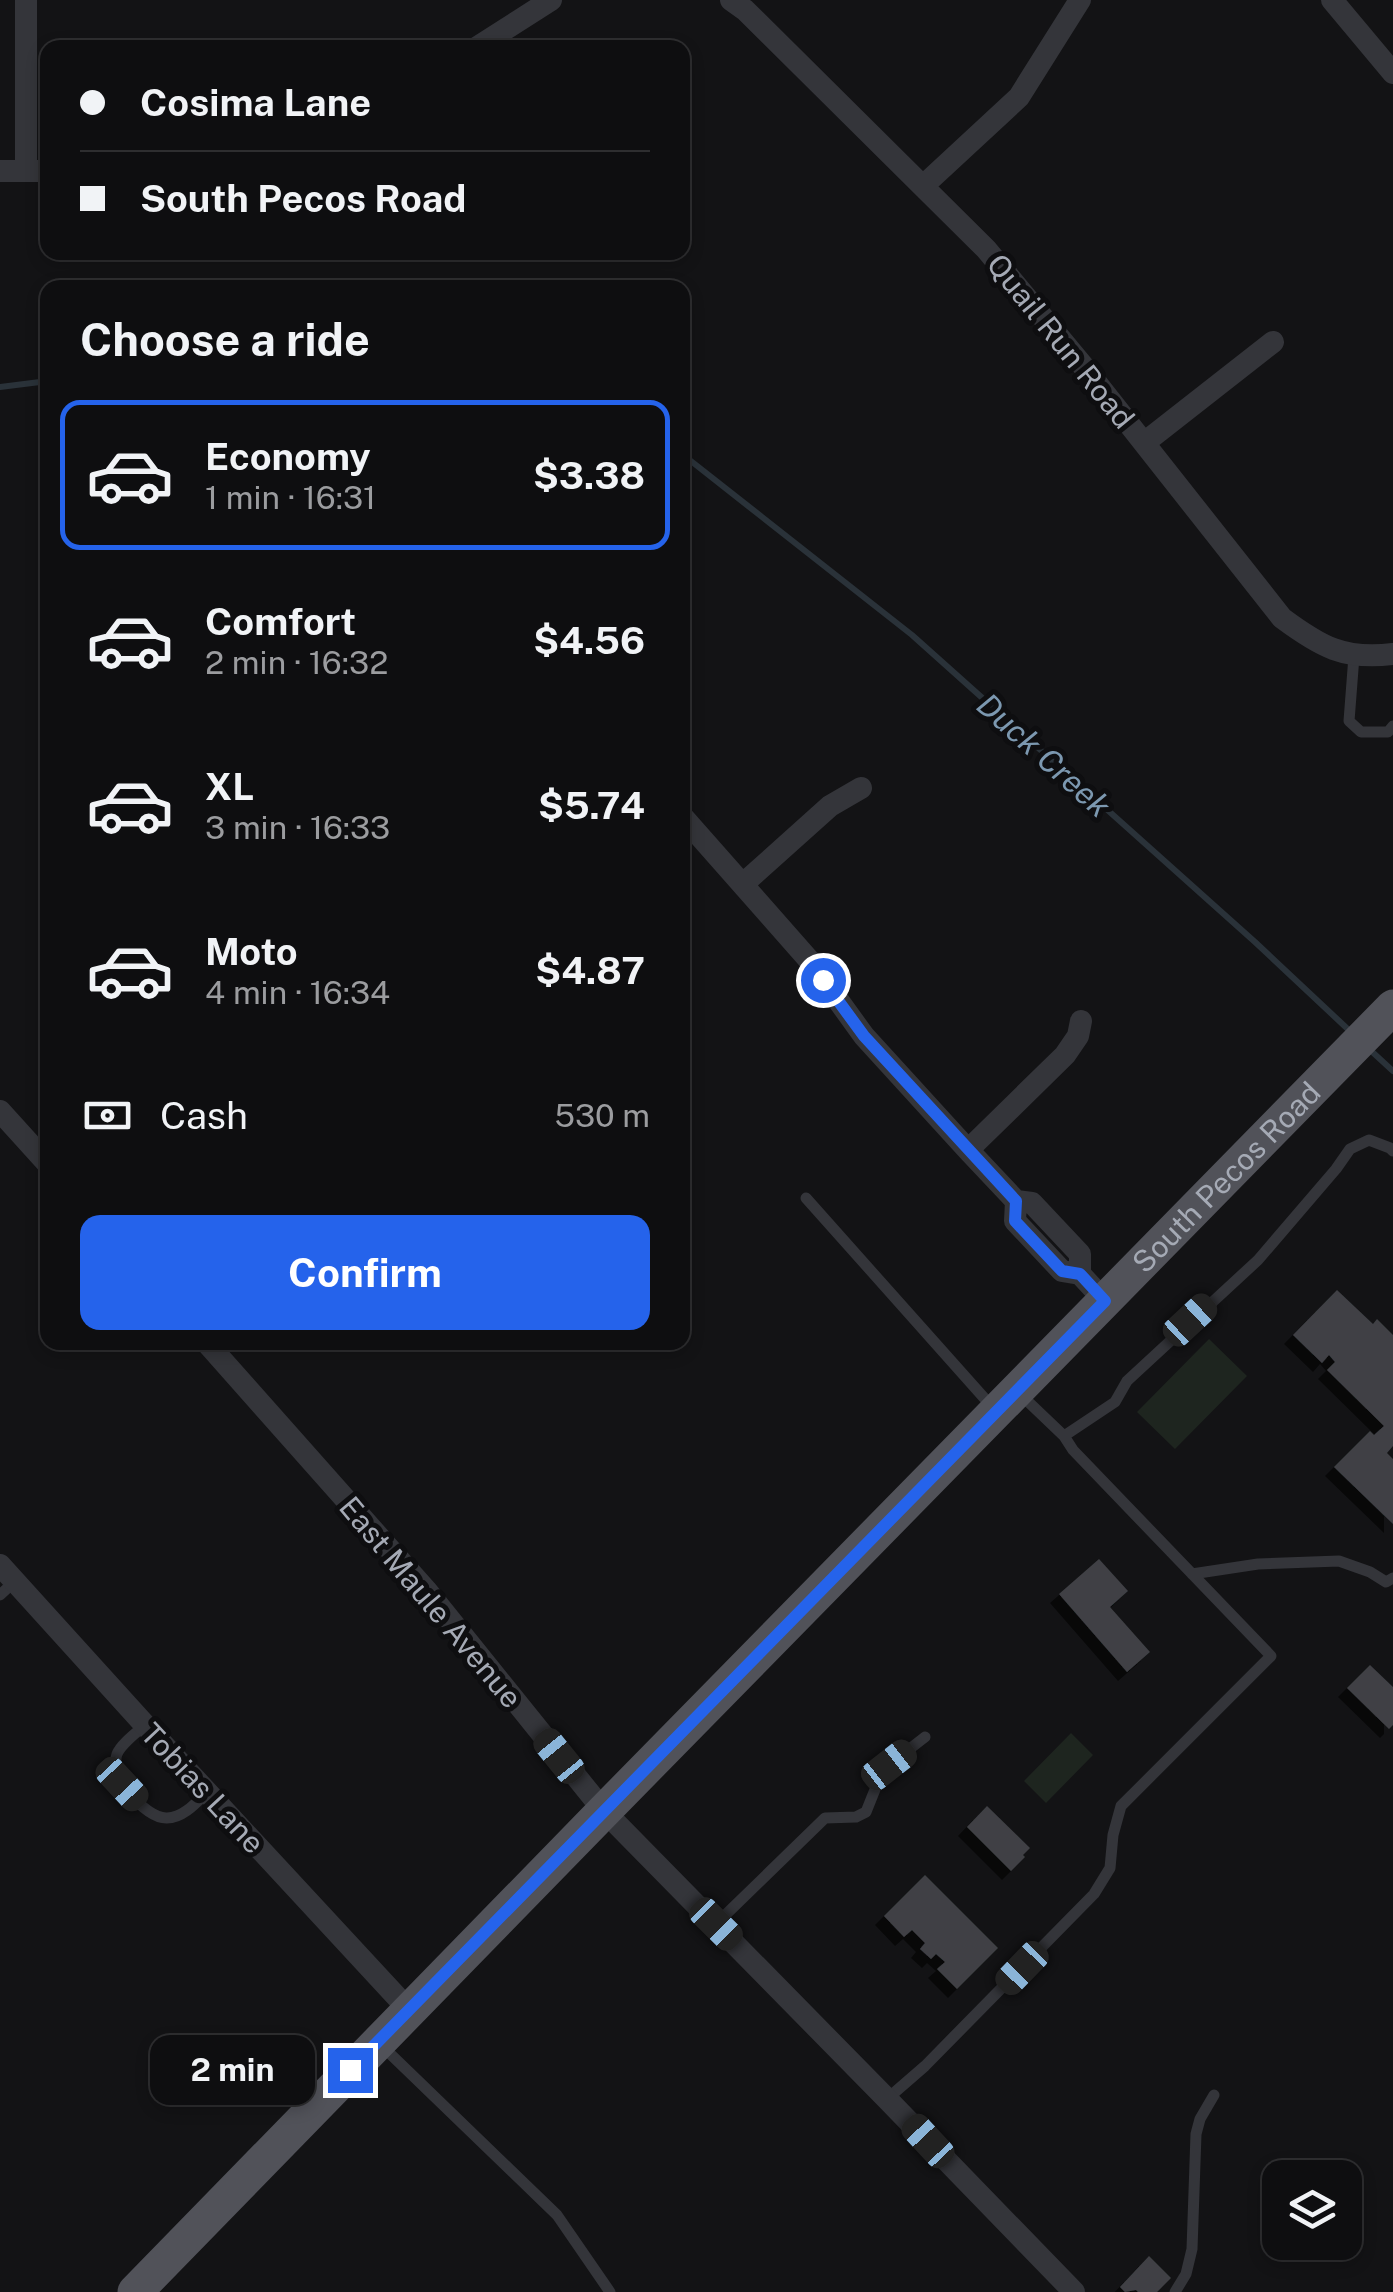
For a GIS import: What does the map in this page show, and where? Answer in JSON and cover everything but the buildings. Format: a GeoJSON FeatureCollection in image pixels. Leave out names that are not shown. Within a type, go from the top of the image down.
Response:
{"type":"FeatureCollection","features":[{"type":"Feature","properties":{"kind":"main road","name":"South Pecos Road"},"geometry":{"type":"LineString","coordinates":[[135,2292],[1388,1012]]}},
{"type":"Feature","properties":{"kind":"street"},"geometry":{"type":"LineString","coordinates":[[0,170],[37,170],[26,0]]}},
{"type":"Feature","properties":{"kind":"street"},"geometry":{"type":"LineString","coordinates":[[489,40],[552,0]]}},
{"type":"Feature","properties":{"kind":"street","name":"Quail Run Road"},"geometry":{"type":"LineString","coordinates":[[730,0],[745,10],[986,249],[1282,618],[1324,645],[1354,656],[1393,654]]}},
{"type":"Feature","properties":{"kind":"street"},"geometry":{"type":"LineString","coordinates":[[923,186],[1019,97],[1080,0]]}},
{"type":"Feature","properties":{"kind":"street"},"geometry":{"type":"LineString","coordinates":[[1332,0],[1393,73]]}},
{"type":"Feature","properties":{"kind":"street"},"geometry":{"type":"LineString","coordinates":[[1144,443],[1273,342]]}},
{"type":"Feature","properties":{"kind":"street"},"geometry":{"type":"LineString","coordinates":[[743,884],[830,806],[861,788]]}},
{"type":"Feature","properties":{"kind":"street"},"geometry":{"type":"LineString","coordinates":[[690,825],[809,960],[864,1036],[1016,1201],[1032,1203],[1080,1254],[1080,1274]]}},
{"type":"Feature","properties":{"kind":"street"},"geometry":{"type":"LineString","coordinates":[[968,1150],[1066,1055],[1078,1036],[1081,1021]]}},
{"type":"Feature","properties":{"kind":"street"},"geometry":{"type":"LineString","coordinates":[[0,1111],[40,1155]]}},
{"type":"Feature","properties":{"kind":"street"},"geometry":{"type":"LineString","coordinates":[[1016,1201],[1015,1221],[1062,1271],[1080,1274],[1105,1301]]}},
{"type":"Feature","properties":{"kind":"street","name":"East Maule Avenue"},"geometry":{"type":"LineString","coordinates":[[213,1350],[426,1590],[604,1811],[1074,2292]]}},
{"type":"Feature","properties":{"kind":"street","name":"Tobias Lane"},"geometry":{"type":"LineString","coordinates":[[5,1580],[409,2010]]}},
{"type":"Feature","properties":{"kind":"lane"},"geometry":{"type":"LineString","coordinates":[[1354,656],[1349,720],[1362,732],[1388,732],[1393,726]]}},
{"type":"Feature","properties":{"kind":"lane"},"geometry":{"type":"LineString","coordinates":[[1064,1436],[1115,1402],[1127,1381],[1258,1260],[1350,1149],[1369,1140],[1393,1151]]}},
{"type":"Feature","properties":{"kind":"lane"},"geometry":{"type":"LineString","coordinates":[[806,1198],[1007,1401],[1064,1436],[1072,1450],[1271,1656],[1121,1806],[1110,1868],[1094,1894],[923,2068],[888,2098]]}},
{"type":"Feature","properties":{"kind":"lane"},"geometry":{"type":"LineString","coordinates":[[1034,1240],[1052,1223]]}},
{"type":"Feature","properties":{"kind":"lane"},"geometry":{"type":"LineString","coordinates":[[1192,1574],[1258,1564],[1339,1561],[1386,1582],[1393,1578]]}},
{"type":"Feature","properties":{"kind":"lane"},"geometry":{"type":"LineString","coordinates":[[145,1725],[117,1752],[115,1764],[122,1784],[150,1815],[166,1819],[182,1814],[207,1792]]}},
{"type":"Feature","properties":{"kind":"lane"},"geometry":{"type":"LineString","coordinates":[[716,1924],[825,1818],[856,1818],[866,1812],[889,1765],[925,1737]]}},
{"type":"Feature","properties":{"kind":"lane"},"geometry":{"type":"LineString","coordinates":[[378,2042],[557,2215],[610,2292]]}},
{"type":"Feature","properties":{"kind":"lane"},"geometry":{"type":"LineString","coordinates":[[1174,2292],[1186,2274],[1192,2249],[1196,2134],[1214,2095]]}},
{"type":"Feature","properties":{"kind":"shaded area"},"geometry":{"type":"Polygon","coordinates":[[[1209,1339],[1247,1376],[1175,1449],[1137,1412],[1209,1339]]]}},
{"type":"Feature","properties":{"kind":"shaded area"},"geometry":{"type":"Polygon","coordinates":[[[1071,1733],[1093,1755],[1046,1803],[1024,1781],[1071,1733]]]}},
{"type":"Feature","properties":{"kind":"waterway","name":"Duck Creek"},"geometry":{"type":"LineString","coordinates":[[0,387],[40,382]]}},
{"type":"Feature","properties":{"kind":"waterway","name":"Duck Creek"},"geometry":{"type":"LineString","coordinates":[[690,460],[912,635],[1352,1033]]}},
{"type":"Feature","properties":{"kind":"waterway","name":"Duck Creek"},"geometry":{"type":"LineString","coordinates":[[1368,1048],[1393,1071]]}},
{"type":"Feature","properties":{"kind":"route"},"geometry":{"type":"LineString","coordinates":[[350,2070],[1105,1301],[1080,1274],[1062,1271],[1015,1221],[1016,1201],[864,1036],[823,980]]}}]}
